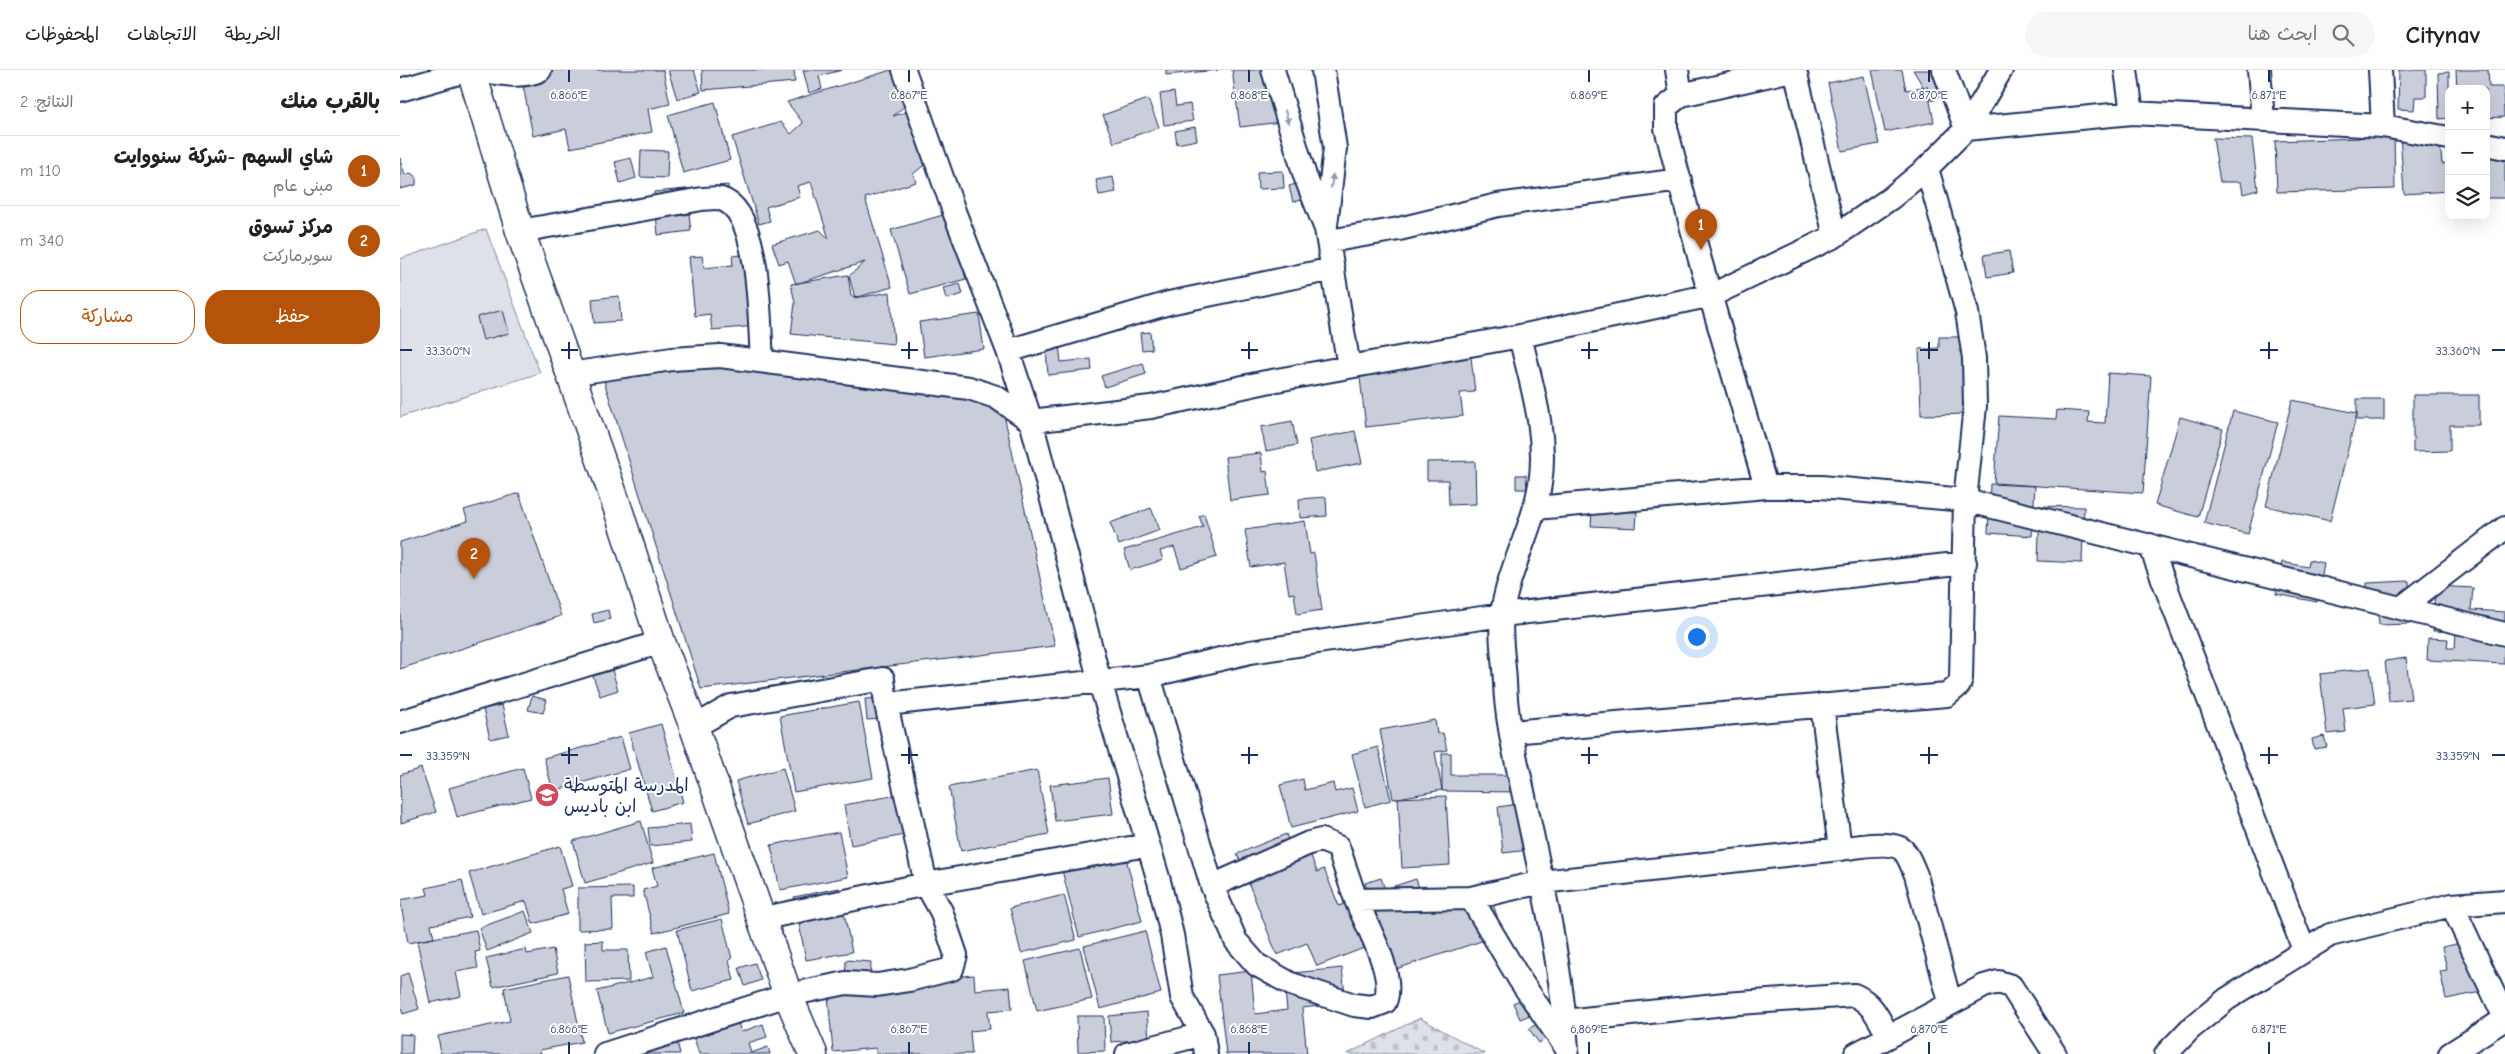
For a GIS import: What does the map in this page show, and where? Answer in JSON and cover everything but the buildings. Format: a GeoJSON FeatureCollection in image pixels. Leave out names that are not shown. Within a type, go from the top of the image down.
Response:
{"type":"FeatureCollection","features":[{"type":"Feature","properties":{"kind":"main road"},"geometry":{"type":"LineString","coordinates":[[470,70],[520,231],[615,500],[661,642],[694,727],[788,995],[813,1054]]}},
{"type":"Feature","properties":{"kind":"street"},"geometry":{"type":"LineString","coordinates":[[400,90],[470,70]]}},
{"type":"Feature","properties":{"kind":"street"},"geometry":{"type":"LineString","coordinates":[[477,70],[507,74],[534,73],[540,70]]}},
{"type":"Feature","properties":{"kind":"street"},"geometry":{"type":"LineString","coordinates":[[904,70],[955,214],[1008,351],[1031,421],[1100,682],[1159,881],[1172,934],[1182,997],[1205,1044],[1127,1054]]}},
{"type":"Feature","properties":{"kind":"street"},"geometry":{"type":"LineString","coordinates":[[1273,70],[1306,176],[1327,235],[1349,367]]}},
{"type":"Feature","properties":{"kind":"street"},"geometry":{"type":"LineString","coordinates":[[1323,70],[1335,148],[1327,235]]}},
{"type":"Feature","properties":{"kind":"street"},"geometry":{"type":"LineString","coordinates":[[1676,70],[1681,95]]}},
{"type":"Feature","properties":{"kind":"street"},"geometry":{"type":"LineString","coordinates":[[1766,487],[1666,128],[1666,107],[1681,95],[1794,70],[1835,236]]}},
{"type":"Feature","properties":{"kind":"street"},"geometry":{"type":"LineString","coordinates":[[1944,70],[1966,129]]}},
{"type":"Feature","properties":{"kind":"street"},"geometry":{"type":"LineString","coordinates":[[569,374],[692,357],[720,356],[762,360],[876,378],[969,388],[996,397],[1031,421],[1152,407],[1266,382],[1520,336],[1712,295],[1835,236],[1891,198],[1926,168],[1966,129],[2001,70]]}},
{"type":"Feature","properties":{"kind":"street"},"geometry":{"type":"LineString","coordinates":[[2126,70],[2132,113]]}},
{"type":"Feature","properties":{"kind":"street"},"geometry":{"type":"LineString","coordinates":[[2259,70],[2263,120]]}},
{"type":"Feature","properties":{"kind":"street"},"geometry":{"type":"LineString","coordinates":[[2380,70],[2383,126]]}},
{"type":"Feature","properties":{"kind":"street"},"geometry":{"type":"LineString","coordinates":[[1966,129],[2132,113],[2383,126],[2445,137]]}},
{"type":"Feature","properties":{"kind":"street"},"geometry":{"type":"LineString","coordinates":[[2490,145],[2505,148]]}},
{"type":"Feature","properties":{"kind":"street"},"geometry":{"type":"LineString","coordinates":[[1511,732],[1946,695],[1953,692],[1961,678],[1965,500],[1975,406],[1974,358],[1967,312],[1926,168]]}},
{"type":"Feature","properties":{"kind":"street"},"geometry":{"type":"LineString","coordinates":[[1327,235],[1399,229],[1498,205],[1680,180]]}},
{"type":"Feature","properties":{"kind":"street"},"geometry":{"type":"LineString","coordinates":[[520,231],[702,199],[721,199],[734,207],[744,221],[753,247],[762,360]]}},
{"type":"Feature","properties":{"kind":"street"},"geometry":{"type":"LineString","coordinates":[[1008,351],[1169,303],[1333,269]]}},
{"type":"Feature","properties":{"kind":"street"},"geometry":{"type":"LineString","coordinates":[[1520,336],[1540,419],[1542,458],[1536,508],[1519,549],[1502,614],[1505,685],[1511,732],[1542,882],[1566,1021],[1569,1052]]}},
{"type":"Feature","properties":{"kind":"street"},"geometry":{"type":"LineString","coordinates":[[1536,508],[1766,487],[1822,486],[1965,500],[2505,634]]}},
{"type":"Feature","properties":{"kind":"street"},"geometry":{"type":"LineString","coordinates":[[2401,608],[2505,528]]}},
{"type":"Feature","properties":{"kind":"street"},"geometry":{"type":"LineString","coordinates":[[2150,545],[2304,950]]}},
{"type":"Feature","properties":{"kind":"street"},"geometry":{"type":"LineString","coordinates":[[886,704],[1149,676],[1250,652],[1502,614],[1965,564]]}},
{"type":"Feature","properties":{"kind":"street"},"geometry":{"type":"LineString","coordinates":[[400,722],[661,642]]}},
{"type":"Feature","properties":{"kind":"street"},"geometry":{"type":"LineString","coordinates":[[1149,676],[1212,886],[1236,941],[1257,965],[1291,984],[1354,1005],[1372,1007],[1385,1002],[1389,993],[1388,978],[1356,900],[1338,847],[1321,840],[1308,843],[1212,886]]}},
{"type":"Feature","properties":{"kind":"street"},"geometry":{"type":"LineString","coordinates":[[605,1054],[788,995],[846,983],[877,985],[909,980],[952,968],[956,955],[941,911],[926,884],[886,704],[883,678],[731,706],[694,727]]}},
{"type":"Feature","properties":{"kind":"street"},"geometry":{"type":"LineString","coordinates":[[1822,705],[1840,849]]}},
{"type":"Feature","properties":{"kind":"street"},"geometry":{"type":"LineString","coordinates":[[760,919],[926,884],[1147,845]]}},
{"type":"Feature","properties":{"kind":"street"},"geometry":{"type":"LineString","coordinates":[[1356,900],[1471,898],[1542,882],[1882,845],[1901,848],[1907,855],[1916,875],[1950,1002]]}},
{"type":"Feature","properties":{"kind":"street"},"geometry":{"type":"LineString","coordinates":[[1471,898],[1520,980],[1569,1052]]}},
{"type":"Feature","properties":{"kind":"street"},"geometry":{"type":"LineString","coordinates":[[2166,1054],[2190,1029],[2227,999],[2330,935],[2452,905],[2505,901]]}},
{"type":"Feature","properties":{"kind":"street"},"geometry":{"type":"LineString","coordinates":[[2450,1054],[2505,1018],[2452,905]]}},
{"type":"Feature","properties":{"kind":"street"},"geometry":{"type":"LineString","coordinates":[[1856,1054],[1950,1002],[1984,986],[2005,982],[2012,986],[2020,996],[2055,1054]]}},
{"type":"Feature","properties":{"kind":"street"},"geometry":{"type":"LineString","coordinates":[[1566,1021],[1734,1003],[1854,995],[1864,999],[1872,1007],[1888,1036]]}},
{"type":"Feature","properties":{"kind":"green space"},"geometry":{"type":"Polygon","coordinates":[[[486,229],[540,373],[400,417],[400,259],[486,229]]]}},
{"type":"Feature","properties":{"kind":"green space"},"geometry":{"type":"Polygon","coordinates":[[[1420,1018],[1485,1054],[1347,1054],[1420,1018]]]}},
{"type":"Feature","properties":{"kind":"place","name":"شاي السهم -شركة سنووايت"},"geometry":{"type":"Point","coordinates":[1701,250]}},
{"type":"Feature","properties":{"kind":"place","name":"مركز تسوق"},"geometry":{"type":"Point","coordinates":[474,579]}},
{"type":"Feature","properties":{"kind":"place","name":"المدرسة المتوسطة ابن باديس"},"geometry":{"type":"Point","coordinates":[547,795]}}]}
